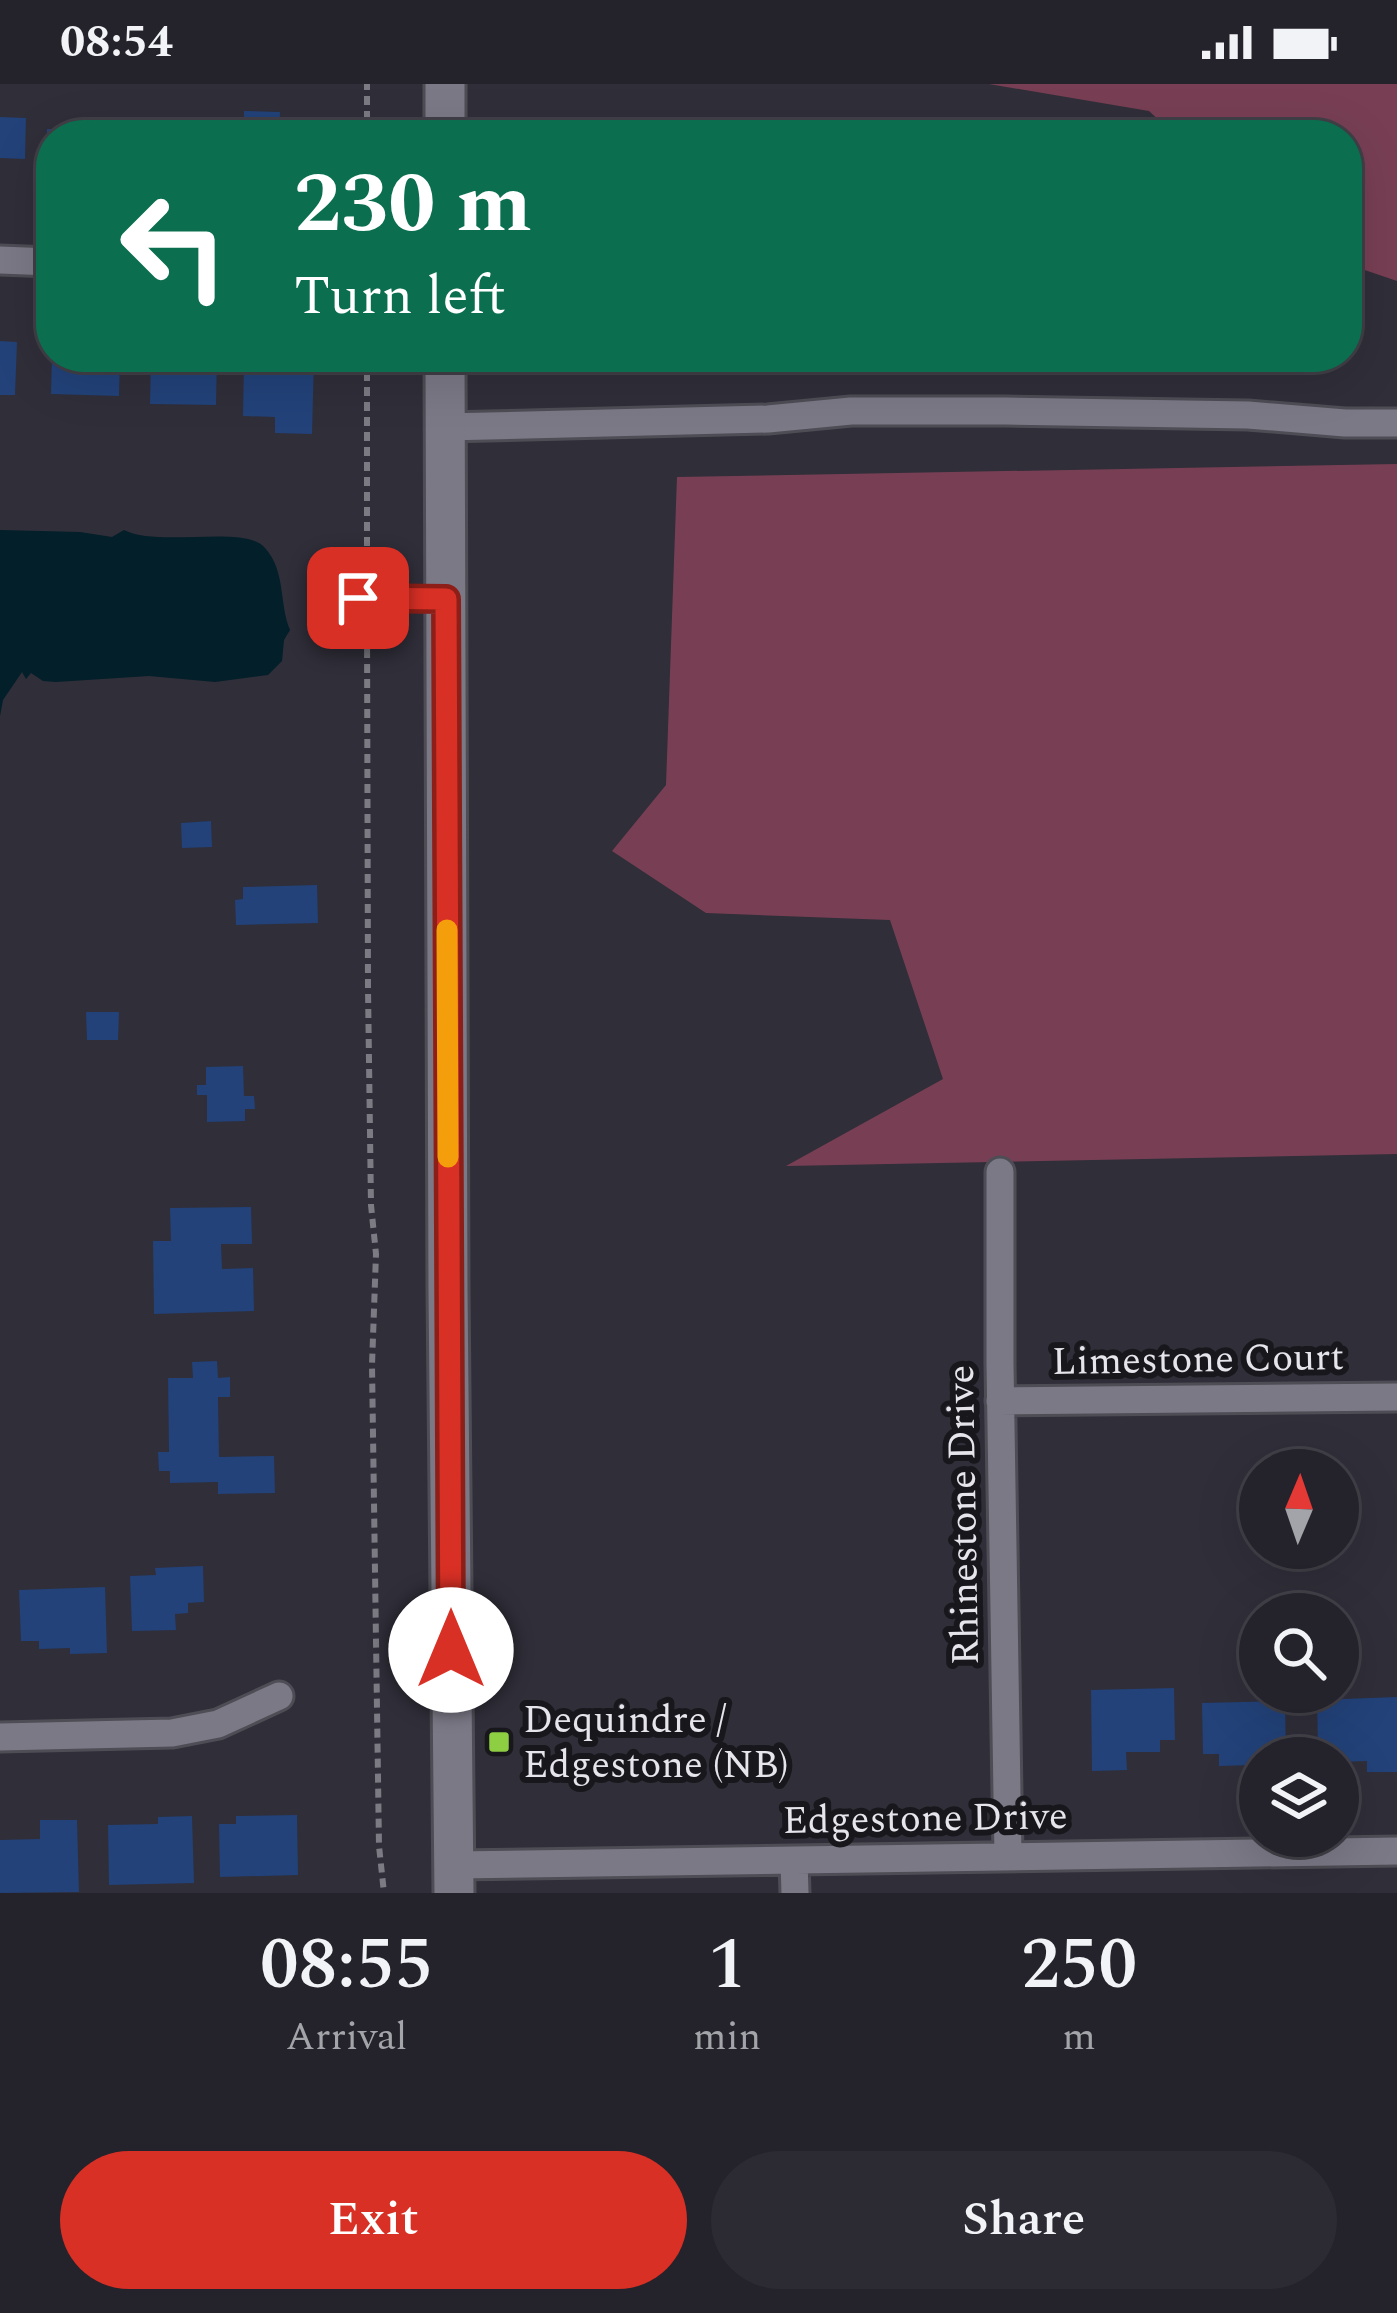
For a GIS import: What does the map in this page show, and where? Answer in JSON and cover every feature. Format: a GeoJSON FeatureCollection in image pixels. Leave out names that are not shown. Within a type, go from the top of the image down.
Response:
{"type":"FeatureCollection","features":[{"type":"Feature","properties":{"kind":"main road"},"geometry":{"type":"LineString","coordinates":[[445,84],[445,120]]}},
{"type":"Feature","properties":{"kind":"main road"},"geometry":{"type":"LineString","coordinates":[[445,372],[454,1879]]}},
{"type":"Feature","properties":{"kind":"street"},"geometry":{"type":"LineString","coordinates":[[0,260],[36,261]]}},
{"type":"Feature","properties":{"kind":"street"},"geometry":{"type":"LineString","coordinates":[[445,427],[768,419],[851,411],[1248,415],[1397,423]]}},
{"type":"Feature","properties":{"kind":"street","name":"Rhinestone Drive"},"geometry":{"type":"LineString","coordinates":[[1000,1172],[1008,1856]]}},
{"type":"Feature","properties":{"kind":"street","name":"Limestone Court"},"geometry":{"type":"LineString","coordinates":[[1000,1401],[1397,1397]]}},
{"type":"Feature","properties":{"kind":"street"},"geometry":{"type":"LineString","coordinates":[[0,1737],[172,1733],[218,1724],[279,1696]]}},
{"type":"Feature","properties":{"kind":"street","name":"Edgestone Drive"},"geometry":{"type":"LineString","coordinates":[[454,1879],[794,1861],[1397,1852]]}},
{"type":"Feature","properties":{"kind":"street"},"geometry":{"type":"LineString","coordinates":[[794,1861],[795,1893]]}},
{"type":"Feature","properties":{"kind":"lane"},"geometry":{"type":"LineString","coordinates":[[334,599],[446,599]]}},
{"type":"Feature","properties":{"kind":"path"},"geometry":{"type":"LineString","coordinates":[[367,84],[367,120]]}},
{"type":"Feature","properties":{"kind":"path"},"geometry":{"type":"LineString","coordinates":[[367,372],[368,1013],[376,1255],[372,1365],[379,1846],[384,1893]]}},
{"type":"Feature","properties":{"kind":"shaded area"},"geometry":{"type":"Polygon","coordinates":[[[989,84],[1397,84],[1397,281],[1362,269],[1362,120],[1159,120],[1149,111],[989,84]]]}},
{"type":"Feature","properties":{"kind":"shaded area"},"geometry":{"type":"Polygon","coordinates":[[[1397,464],[1397,1154],[786,1166],[943,1079],[890,920],[706,913],[612,851],[666,785],[677,477],[1397,464]]]}},
{"type":"Feature","properties":{"kind":"water"},"geometry":{"type":"Polygon","coordinates":[[[0,530],[112,537],[124,530],[158,537],[255,541],[272,557],[279,577],[290,630],[282,661],[268,675],[215,682],[149,676],[56,682],[31,673],[26,679],[22,672],[3,700],[0,716],[0,530]]]}},
{"type":"Feature","properties":{"kind":"building"},"geometry":{"type":"Polygon","coordinates":[[[244,111],[280,112],[280,120],[244,120],[244,111]]]}},
{"type":"Feature","properties":{"kind":"building"},"geometry":{"type":"Polygon","coordinates":[[[0,117],[26,118],[25,159],[0,158],[0,117]]]}},
{"type":"Feature","properties":{"kind":"building"},"geometry":{"type":"Polygon","coordinates":[[[0,341],[17,342],[15,395],[0,395],[0,341]]]}},
{"type":"Feature","properties":{"kind":"building"},"geometry":{"type":"Polygon","coordinates":[[[52,372],[120,372],[119,396],[51,394],[52,372]]]}},
{"type":"Feature","properties":{"kind":"building"},"geometry":{"type":"Polygon","coordinates":[[[151,372],[217,372],[216,405],[150,404],[151,372]]]}},
{"type":"Feature","properties":{"kind":"building"},"geometry":{"type":"Polygon","coordinates":[[[244,372],[314,372],[312,434],[275,433],[275,417],[243,416],[244,372]]]}},
{"type":"Feature","properties":{"kind":"building"},"geometry":{"type":"Polygon","coordinates":[[[211,821],[212,847],[182,848],[181,823],[211,821]]]}},
{"type":"Feature","properties":{"kind":"building"},"geometry":{"type":"Polygon","coordinates":[[[317,885],[318,923],[236,925],[235,900],[243,899],[243,887],[317,885]]]}},
{"type":"Feature","properties":{"kind":"building"},"geometry":{"type":"Polygon","coordinates":[[[86,1012],[119,1012],[118,1040],[87,1040],[86,1012]]]}},
{"type":"Feature","properties":{"kind":"building"},"geometry":{"type":"Polygon","coordinates":[[[243,1066],[244,1096],[254,1096],[255,1109],[245,1109],[245,1121],[207,1122],[207,1095],[197,1095],[197,1085],[206,1085],[206,1067],[243,1066]]]}},
{"type":"Feature","properties":{"kind":"building"},"geometry":{"type":"Polygon","coordinates":[[[251,1207],[252,1244],[221,1244],[222,1269],[253,1268],[254,1311],[154,1314],[153,1241],[171,1241],[170,1208],[251,1207]]]}},
{"type":"Feature","properties":{"kind":"building"},"geometry":{"type":"Polygon","coordinates":[[[217,1361],[218,1378],[230,1377],[230,1397],[218,1397],[219,1457],[274,1456],[275,1493],[218,1494],[218,1482],[170,1483],[170,1471],[159,1471],[158,1452],[169,1452],[168,1378],[193,1378],[192,1362],[217,1361]]]}},
{"type":"Feature","properties":{"kind":"building"},"geometry":{"type":"Polygon","coordinates":[[[203,1566],[204,1602],[188,1603],[188,1613],[175,1614],[176,1630],[132,1631],[130,1576],[156,1575],[155,1568],[203,1566]]]}},
{"type":"Feature","properties":{"kind":"building"},"geometry":{"type":"Polygon","coordinates":[[[105,1587],[107,1653],[70,1654],[70,1648],[39,1649],[39,1641],[21,1641],[19,1590],[105,1587]]]}},
{"type":"Feature","properties":{"kind":"building"},"geometry":{"type":"Polygon","coordinates":[[[1174,1688],[1175,1740],[1160,1740],[1160,1752],[1126,1752],[1127,1770],[1092,1771],[1091,1690],[1174,1688]]]}},
{"type":"Feature","properties":{"kind":"building"},"geometry":{"type":"Polygon","coordinates":[[[1397,1697],[1397,1772],[1367,1772],[1367,1761],[1359,1761],[1359,1737],[1318,1737],[1317,1713],[1359,1713],[1359,1698],[1397,1697]]]}},
{"type":"Feature","properties":{"kind":"building"},"geometry":{"type":"Polygon","coordinates":[[[1239,1702],[1239,1713],[1285,1713],[1286,1737],[1239,1737],[1239,1765],[1219,1766],[1219,1754],[1203,1754],[1202,1703],[1239,1702]]]}},
{"type":"Feature","properties":{"kind":"building"},"geometry":{"type":"Polygon","coordinates":[[[297,1815],[298,1875],[220,1877],[219,1824],[236,1824],[236,1816],[297,1815]]]}},
{"type":"Feature","properties":{"kind":"building"},"geometry":{"type":"Polygon","coordinates":[[[192,1816],[194,1883],[109,1885],[108,1825],[158,1824],[158,1817],[192,1816]]]}},
{"type":"Feature","properties":{"kind":"building"},"geometry":{"type":"Polygon","coordinates":[[[40,1820],[77,1820],[79,1892],[0,1893],[0,1840],[40,1839],[40,1820]]]}},
{"type":"Feature","properties":{"kind":"slow traffic"},"geometry":{"type":"LineString","coordinates":[[447,930],[448,1157]]}},
{"type":"Feature","properties":{"kind":"place","name":"Dequindre / Edgestone (NB)"},"geometry":{"type":"Point","coordinates":[499,1742]}},
{"type":"Feature","properties":{"kind":"route"},"geometry":{"type":"LineString","coordinates":[[358,598],[446,599],[451,1650]]}}]}
